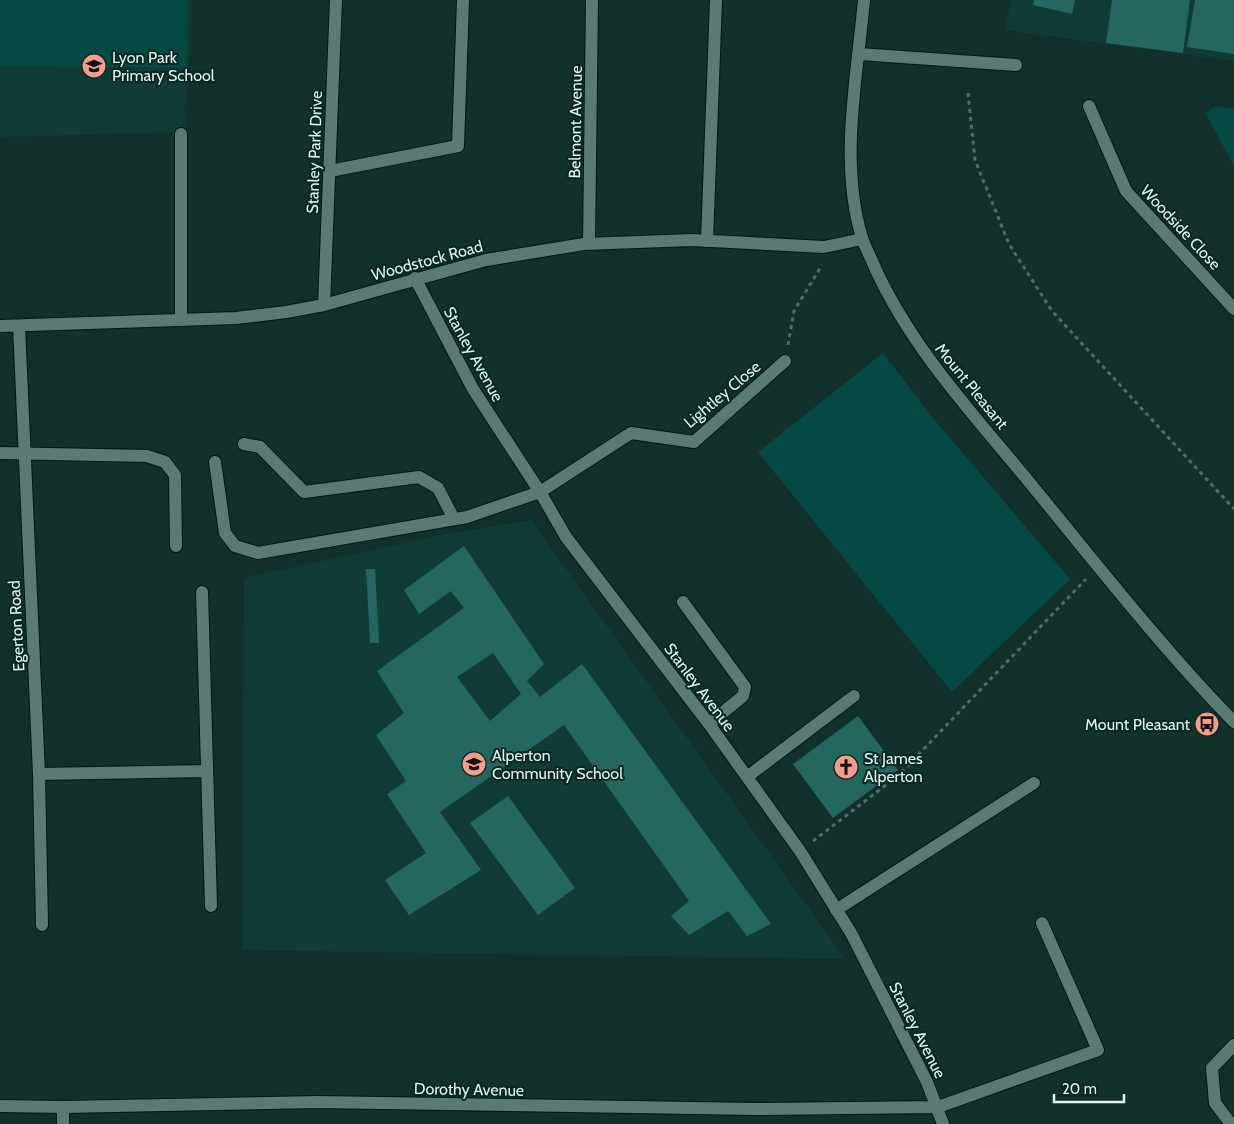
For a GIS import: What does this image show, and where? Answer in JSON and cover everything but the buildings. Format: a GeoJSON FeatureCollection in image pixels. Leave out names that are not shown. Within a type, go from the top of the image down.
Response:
{"type":"FeatureCollection","features":[{"type":"Feature","properties":{"kind":"street","name":"Stanley Park Drive"},"geometry":{"type":"LineString","coordinates":[[324,305],[336,0]]}},
{"type":"Feature","properties":{"kind":"street"},"geometry":{"type":"LineString","coordinates":[[330,171],[458,146],[463,0]]}},
{"type":"Feature","properties":{"kind":"street","name":"Belmont Avenue"},"geometry":{"type":"LineString","coordinates":[[589,244],[592,0]]}},
{"type":"Feature","properties":{"kind":"street"},"geometry":{"type":"LineString","coordinates":[[707,241],[716,0]]}},
{"type":"Feature","properties":{"kind":"street","name":"Mount Pleasant"},"geometry":{"type":"LineString","coordinates":[[864,0],[850,154],[862,239],[900,318],[925,356],[1207,694],[1234,722]]}},
{"type":"Feature","properties":{"kind":"street"},"geometry":{"type":"LineString","coordinates":[[859,54],[1016,65]]}},
{"type":"Feature","properties":{"kind":"street","name":"Woodside Close"},"geometry":{"type":"LineString","coordinates":[[1089,106],[1126,191],[1234,309]]}},
{"type":"Feature","properties":{"kind":"street"},"geometry":{"type":"LineString","coordinates":[[181,134],[181,320]]}},
{"type":"Feature","properties":{"kind":"street","name":"Woodstock Road"},"geometry":{"type":"LineString","coordinates":[[0,326],[236,318],[324,305],[414,278],[486,260],[589,244],[707,241],[824,247],[862,239]]}},
{"type":"Feature","properties":{"kind":"street","name":"Stanley Avenue"},"geometry":{"type":"LineString","coordinates":[[414,278],[472,390],[540,492],[566,537],[709,724],[800,851],[836,910],[938,1107],[943,1124]]}},
{"type":"Feature","properties":{"kind":"street","name":"Egerton Road"},"geometry":{"type":"LineString","coordinates":[[19,326],[39,774],[42,924]]}},
{"type":"Feature","properties":{"kind":"street","name":"Lightley Close"},"geometry":{"type":"LineString","coordinates":[[215,462],[225,533],[235,546],[258,553],[454,519],[540,492],[632,433],[694,442],[786,361]]}},
{"type":"Feature","properties":{"kind":"street"},"geometry":{"type":"LineString","coordinates":[[244,444],[260,447],[304,492],[419,477],[438,488],[454,519]]}},
{"type":"Feature","properties":{"kind":"street"},"geometry":{"type":"LineString","coordinates":[[0,453],[147,456],[165,462],[175,475],[176,546]]}},
{"type":"Feature","properties":{"kind":"street"},"geometry":{"type":"LineString","coordinates":[[202,592],[211,906]]}},
{"type":"Feature","properties":{"kind":"street"},"geometry":{"type":"LineString","coordinates":[[682,602],[745,687],[743,696],[709,724]]}},
{"type":"Feature","properties":{"kind":"street"},"geometry":{"type":"LineString","coordinates":[[747,776],[854,696]]}},
{"type":"Feature","properties":{"kind":"street"},"geometry":{"type":"LineString","coordinates":[[39,774],[207,771]]}},
{"type":"Feature","properties":{"kind":"street"},"geometry":{"type":"LineString","coordinates":[[836,910],[1034,782]]}},
{"type":"Feature","properties":{"kind":"street","name":"Dorothy Avenue"},"geometry":{"type":"LineString","coordinates":[[0,1106],[63,1107],[317,1102],[764,1109],[938,1107],[1098,1050],[1042,923]]}},
{"type":"Feature","properties":{"kind":"street"},"geometry":{"type":"LineString","coordinates":[[1232,1124],[1215,1103],[1212,1068],[1234,1045]]}},
{"type":"Feature","properties":{"kind":"street"},"geometry":{"type":"LineString","coordinates":[[63,1107],[64,1124]]}},
{"type":"Feature","properties":{"kind":"path"},"geometry":{"type":"LineString","coordinates":[[968,93],[976,160],[1015,253],[1052,311],[1234,509]]}},
{"type":"Feature","properties":{"kind":"path","name":"Lightley Close"},"geometry":{"type":"LineString","coordinates":[[786,361],[794,311],[822,266],[824,247]]}},
{"type":"Feature","properties":{"kind":"path"},"geometry":{"type":"LineString","coordinates":[[800,851],[898,775],[1099,566]]}},
{"type":"Feature","properties":{"kind":"shaded area","name":"Lyon Park Primary School"},"geometry":{"type":"Polygon","coordinates":[[[0,0],[192,0],[185,132],[0,137],[0,0]]]}},
{"type":"Feature","properties":{"kind":"shaded area"},"geometry":{"type":"Polygon","coordinates":[[[1011,0],[1234,0],[1234,61],[1005,30],[1011,0]]]}},
{"type":"Feature","properties":{"kind":"shaded area","name":"Alperton Community School"},"geometry":{"type":"Polygon","coordinates":[[[531,520],[845,959],[242,950],[244,578],[437,536],[531,520]]]}},
{"type":"Feature","properties":{"kind":"green space"},"geometry":{"type":"Polygon","coordinates":[[[0,0],[188,0],[186,68],[0,66],[0,0]]]}},
{"type":"Feature","properties":{"kind":"green space"},"geometry":{"type":"Polygon","coordinates":[[[1214,106],[1234,109],[1234,166],[1206,114],[1214,106]]]}},
{"type":"Feature","properties":{"kind":"green space"},"geometry":{"type":"Polygon","coordinates":[[[883,353],[933,418],[1070,579],[952,692],[758,452],[883,353]]]}},
{"type":"Feature","properties":{"kind":"place","name":"Lyon Park Primary School"},"geometry":{"type":"Point","coordinates":[94,66]}},
{"type":"Feature","properties":{"kind":"place","name":"Mount Pleasant"},"geometry":{"type":"Point","coordinates":[1207,724]}},
{"type":"Feature","properties":{"kind":"place","name":"Alperton Community School"},"geometry":{"type":"Point","coordinates":[474,764]}},
{"type":"Feature","properties":{"kind":"place","name":"St James Alperton"},"geometry":{"type":"Point","coordinates":[846,767]}}]}
